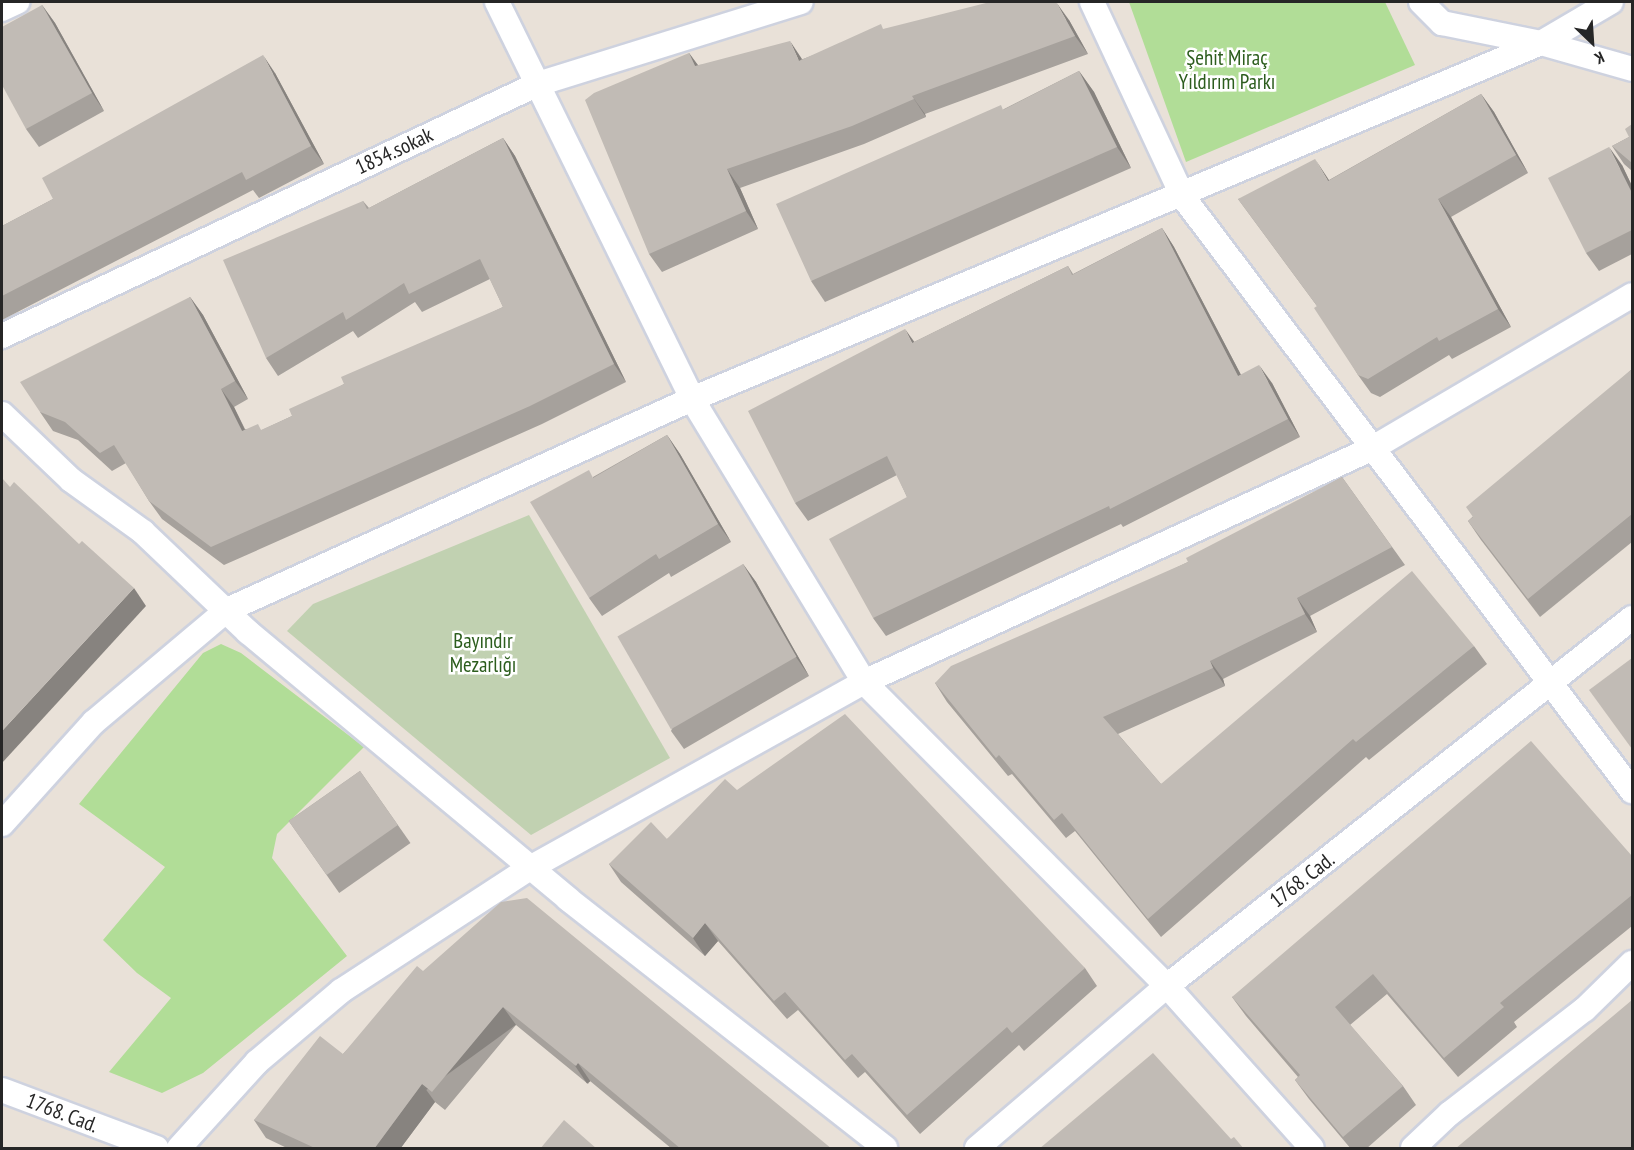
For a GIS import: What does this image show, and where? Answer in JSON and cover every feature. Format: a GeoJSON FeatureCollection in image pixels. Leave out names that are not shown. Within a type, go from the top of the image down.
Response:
{"type":"FeatureCollection","features":[{"type":"Feature","properties":{"kind":"street"},"geometry":{"type":"LineString","coordinates":[[2,9],[16,2]]}},
{"type":"Feature","properties":{"kind":"street"},"geometry":{"type":"LineString","coordinates":[[498,2],[692,399],[864,682],[1167,986],[1312,1149]]}},
{"type":"Feature","properties":{"kind":"street","name":"1854.sokak"},"geometry":{"type":"LineString","coordinates":[[2,336],[538,84],[801,2]]}},
{"type":"Feature","properties":{"kind":"street"},"geometry":{"type":"LineString","coordinates":[[1092,2],[1182,197],[1371,449],[1553,681],[1632,791]]}},
{"type":"Feature","properties":{"kind":"street"},"geometry":{"type":"LineString","coordinates":[[1420,2],[1442,23],[1541,43],[1632,69]]}},
{"type":"Feature","properties":{"kind":"street"},"geometry":{"type":"LineString","coordinates":[[2,824],[94,722],[227,610],[692,399],[1182,197],[1541,43],[1611,2]]}},
{"type":"Feature","properties":{"kind":"street"},"geometry":{"type":"LineString","coordinates":[[179,1149],[257,1062],[341,991],[530,868],[864,682],[1371,449],[1632,295]]}},
{"type":"Feature","properties":{"kind":"street"},"geometry":{"type":"LineString","coordinates":[[2,414],[71,480],[143,532],[248,632],[530,868],[885,1149]]}},
{"type":"Feature","properties":{"kind":"street","name":"1768. Cad."},"geometry":{"type":"LineString","coordinates":[[977,1149],[1167,986],[1632,618]]}},
{"type":"Feature","properties":{"kind":"street"},"geometry":{"type":"LineString","coordinates":[[1413,1149],[1449,1114],[1585,1009],[1632,963]]}},
{"type":"Feature","properties":{"kind":"street","name":"1768. Cad."},"geometry":{"type":"LineString","coordinates":[[2,1090],[156,1149]]}},
{"type":"Feature","properties":{"kind":"green space","name":"Şehit Miraç Yıldırım Parkı"},"geometry":{"type":"Polygon","coordinates":[[[1129,2],[1385,2],[1415,65],[1186,162],[1129,2]]]}},
{"type":"Feature","properties":{"kind":"green space","name":"Bayındır Mezarlığı"},"geometry":{"type":"Polygon","coordinates":[[[529,515],[670,758],[531,835],[287,631],[313,604],[529,515]]]}},
{"type":"Feature","properties":{"kind":"green space"},"geometry":{"type":"Polygon","coordinates":[[[221,644],[241,653],[364,747],[277,834],[272,858],[347,956],[203,1073],[162,1093],[109,1072],[171,998],[137,973],[103,940],[165,867],[79,804],[203,653],[221,644]]]}},
{"type":"Feature","properties":{"kind":"building"},"geometry":{"type":"Polygon","coordinates":[[[990,2],[1056,2],[1075,36],[912,96],[914,99],[852,126],[727,169],[746,211],[649,254],[585,100],[594,93],[689,53],[695,66],[790,41],[799,61],[881,24],[883,29],[990,2]]]}},
{"type":"Feature","properties":{"kind":"building"},"geometry":{"type":"Polygon","coordinates":[[[42,5],[92,93],[26,129],[2,85],[2,27],[42,5]]]}},
{"type":"Feature","properties":{"kind":"building"},"geometry":{"type":"Polygon","coordinates":[[[263,55],[311,146],[246,180],[242,172],[2,296],[2,226],[53,199],[42,178],[263,55]]]}},
{"type":"Feature","properties":{"kind":"building"},"geometry":{"type":"Polygon","coordinates":[[[1079,71],[1117,147],[811,281],[776,204],[1001,105],[1003,110],[1079,71]]]}},
{"type":"Feature","properties":{"kind":"building"},"geometry":{"type":"Polygon","coordinates":[[[1481,94],[1516,155],[1438,199],[1498,309],[1439,341],[1437,337],[1368,379],[1358,375],[1314,308],[1317,306],[1238,199],[1315,159],[1328,181],[1481,94]]]}},
{"type":"Feature","properties":{"kind":"building"},"geometry":{"type":"Polygon","coordinates":[[[1632,124],[1632,163],[1612,146],[1629,137],[1625,129],[1632,124]]]}},
{"type":"Feature","properties":{"kind":"building"},"geometry":{"type":"Polygon","coordinates":[[[503,138],[614,364],[530,406],[211,547],[149,501],[114,445],[100,453],[65,422],[40,412],[20,382],[190,297],[235,381],[221,389],[242,431],[258,424],[261,430],[292,416],[289,409],[344,384],[341,377],[503,307],[480,259],[409,294],[404,283],[346,320],[343,312],[266,358],[223,260],[363,201],[367,209],[503,138]]]}},
{"type":"Feature","properties":{"kind":"building"},"geometry":{"type":"Polygon","coordinates":[[[1609,147],[1632,193],[1632,230],[1586,253],[1548,178],[1609,147]]]}},
{"type":"Feature","properties":{"kind":"building"},"geometry":{"type":"Polygon","coordinates":[[[1162,228],[1238,376],[1259,365],[1288,419],[1110,509],[1109,506],[873,618],[829,539],[907,497],[887,456],[795,503],[748,411],[905,329],[912,343],[1068,266],[1072,275],[1162,228]]]}},
{"type":"Feature","properties":{"kind":"building"},"geometry":{"type":"Polygon","coordinates":[[[1632,369],[1632,514],[1528,599],[1468,521],[1473,517],[1466,507],[1632,369]]]}},
{"type":"Feature","properties":{"kind":"building"},"geometry":{"type":"Polygon","coordinates":[[[667,435],[718,524],[659,559],[656,554],[589,598],[530,502],[589,470],[593,478],[667,435]]]}},
{"type":"Feature","properties":{"kind":"building"},"geometry":{"type":"Polygon","coordinates":[[[1342,477],[1392,547],[1297,598],[1305,614],[1210,661],[1213,668],[1103,717],[1161,784],[1412,571],[1474,646],[1356,742],[1353,739],[1148,919],[1062,813],[1054,820],[999,755],[996,758],[935,683],[951,666],[1188,562],[1186,558],[1342,477]]]}},
{"type":"Feature","properties":{"kind":"building"},"geometry":{"type":"Polygon","coordinates":[[[2,478],[10,487],[14,482],[79,544],[82,541],[134,588],[2,731],[2,478]]]}},
{"type":"Feature","properties":{"kind":"building"},"geometry":{"type":"Polygon","coordinates":[[[743,564],[796,657],[671,729],[617,636],[743,564]]]}},
{"type":"Feature","properties":{"kind":"building"},"geometry":{"type":"Polygon","coordinates":[[[1632,658],[1632,749],[1589,690],[1632,658]]]}},
{"type":"Feature","properties":{"kind":"building"},"geometry":{"type":"Polygon","coordinates":[[[845,714],[1085,968],[1012,1033],[1007,1027],[907,1115],[852,1054],[845,1060],[785,992],[774,1001],[705,923],[693,938],[609,864],[651,822],[667,839],[725,779],[737,790],[845,714]]]}},
{"type":"Feature","properties":{"kind":"building"},"geometry":{"type":"Polygon","coordinates":[[[1531,741],[1632,856],[1632,895],[1500,1003],[1504,1007],[1444,1058],[1373,974],[1335,1007],[1403,1086],[1343,1137],[1295,1080],[1300,1075],[1232,997],[1531,741]]]}},
{"type":"Feature","properties":{"kind":"building"},"geometry":{"type":"Polygon","coordinates":[[[360,771],[398,825],[327,875],[289,821],[360,771]]]}},
{"type":"Feature","properties":{"kind":"building"},"geometry":{"type":"Polygon","coordinates":[[[527,898],[832,1149],[681,1149],[578,1063],[576,1066],[503,1007],[432,1092],[422,1084],[374,1149],[317,1149],[254,1120],[320,1036],[343,1054],[417,966],[423,971],[501,902],[527,898]]]}},
{"type":"Feature","properties":{"kind":"building"},"geometry":{"type":"Polygon","coordinates":[[[1632,1000],[1632,1149],[1455,1149],[1632,1000]]]}},
{"type":"Feature","properties":{"kind":"building"},"geometry":{"type":"Polygon","coordinates":[[[1153,1053],[1231,1139],[1234,1137],[1244,1149],[1039,1149],[1153,1053]]]}},
{"type":"Feature","properties":{"kind":"building"},"geometry":{"type":"Polygon","coordinates":[[[564,1120],[597,1149],[540,1149],[564,1120]]]}}]}
